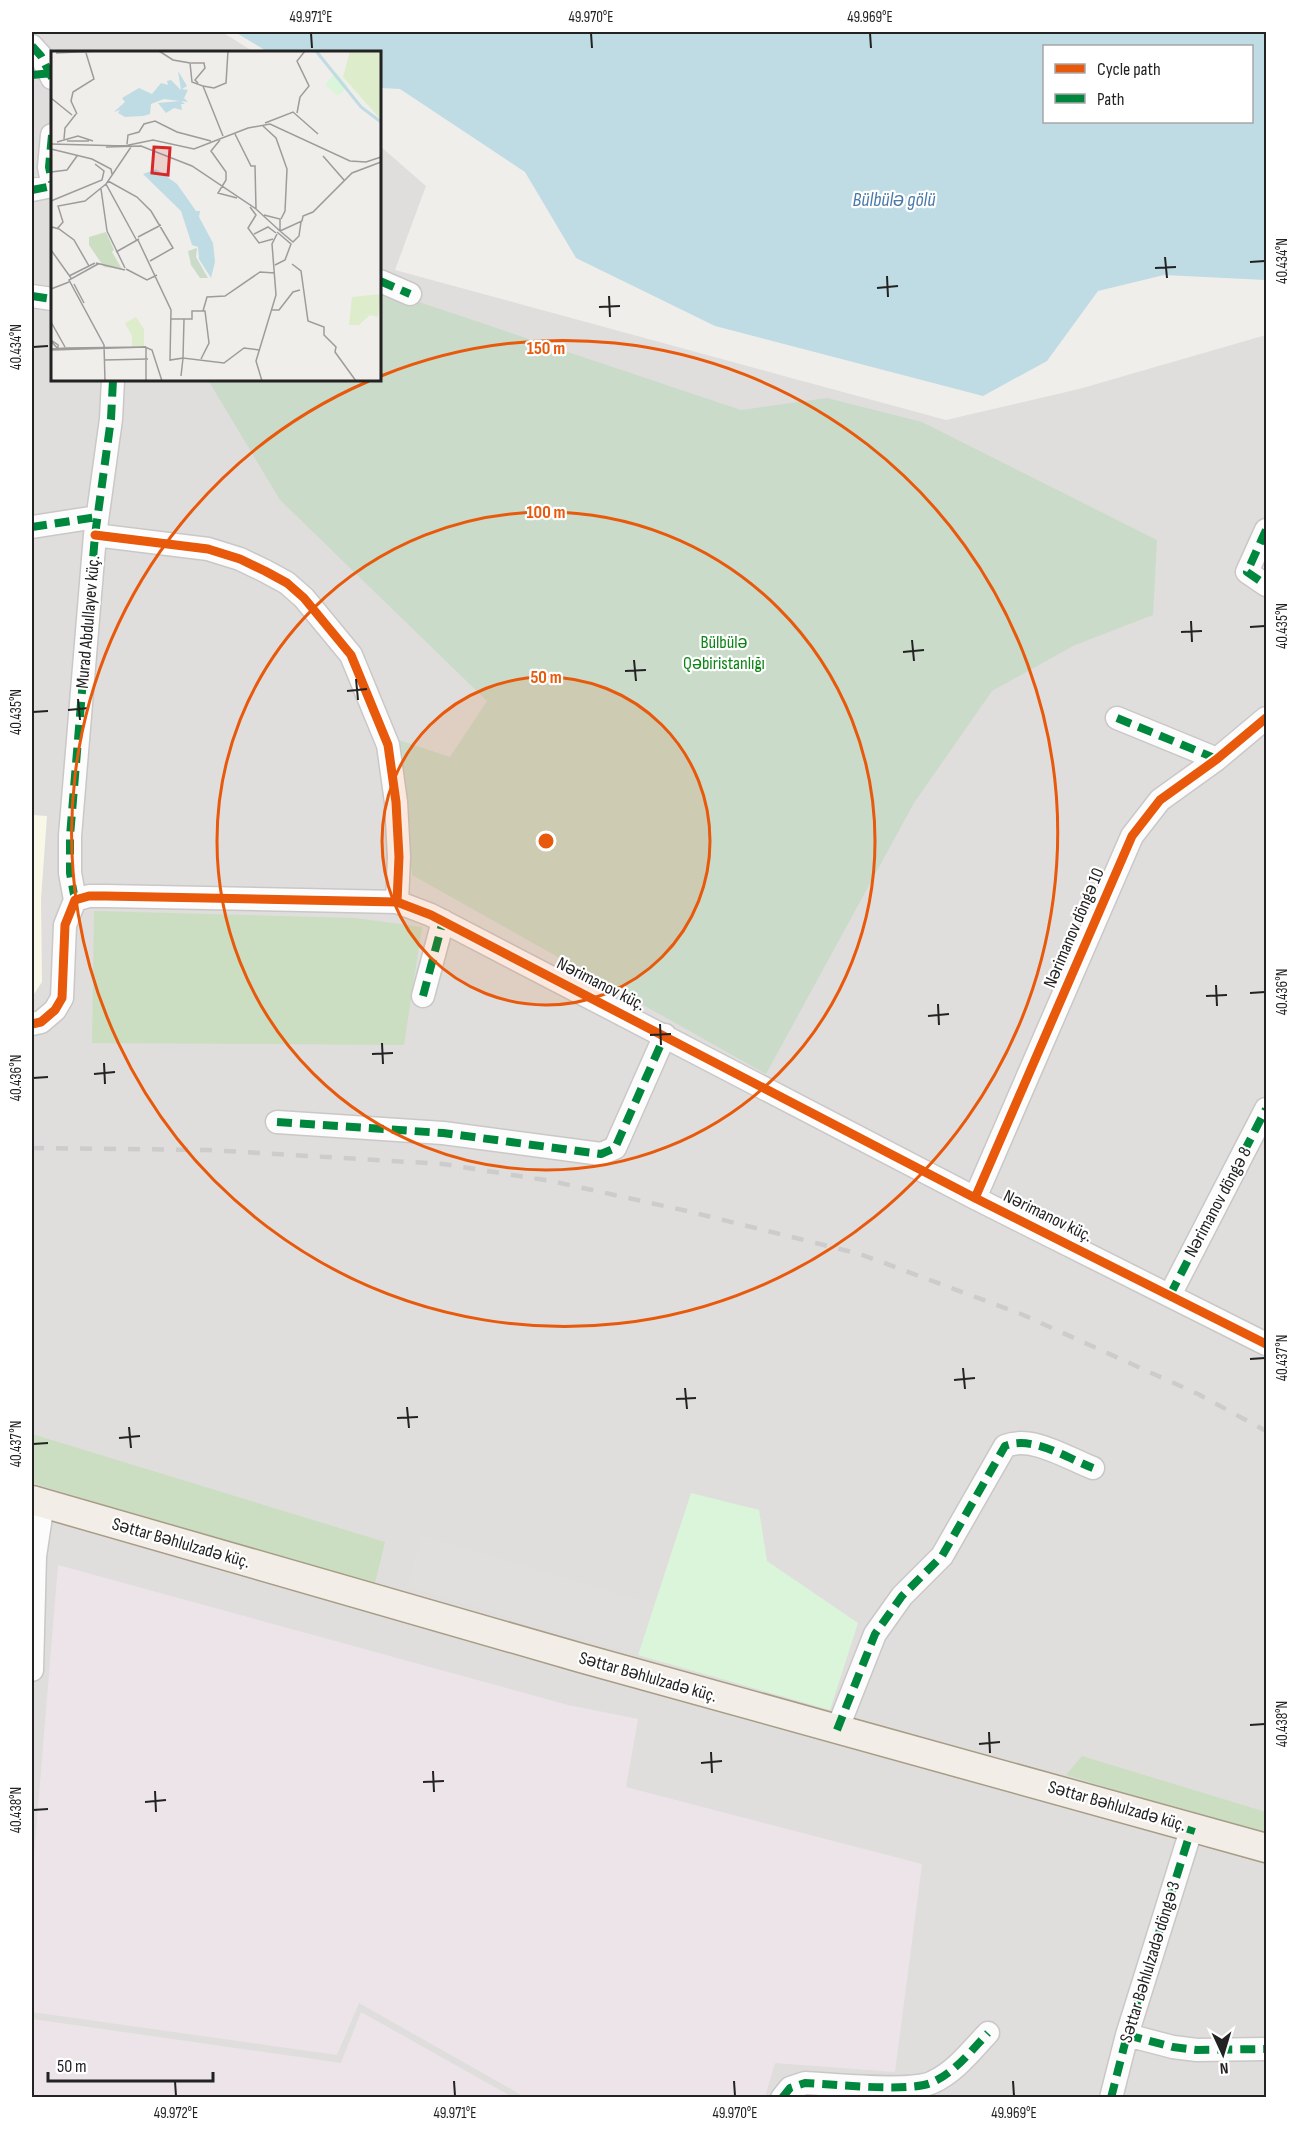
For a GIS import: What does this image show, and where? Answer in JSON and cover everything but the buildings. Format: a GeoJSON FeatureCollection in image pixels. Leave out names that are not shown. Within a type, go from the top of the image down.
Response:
{"type":"FeatureCollection","features":[{"type":"Feature","properties":{"kind":"main road","name":"Səttar Bəhlulzadə küç."},"geometry":{"type":"LineString","coordinates":[[37,1501],[837,1730],[1266,1848]]}},
{"type":"Feature","properties":{"kind":"street"},"geometry":{"type":"LineString","coordinates":[[32,46],[45,75]]}},
{"type":"Feature","properties":{"kind":"street"},"geometry":{"type":"LineString","coordinates":[[51,146],[49,167],[51,178]]}},
{"type":"Feature","properties":{"kind":"street"},"geometry":{"type":"LineString","coordinates":[[32,190],[51,184]]}},
{"type":"Feature","properties":{"kind":"street"},"geometry":{"type":"LineString","coordinates":[[381,281],[410,294]]}},
{"type":"Feature","properties":{"kind":"street"},"geometry":{"type":"LineString","coordinates":[[32,296],[51,299]]}},
{"type":"Feature","properties":{"kind":"street","name":"Murad Abdullayev küç."},"geometry":{"type":"LineString","coordinates":[[75,900],[70,873],[70,836],[96,526],[111,419],[113,381]]}},
{"type":"Feature","properties":{"kind":"street"},"geometry":{"type":"LineString","coordinates":[[32,526],[96,526],[208,549],[240,559],[265,571],[287,583],[304,598],[351,655],[388,745],[399,846],[397,902]]}},
{"type":"Feature","properties":{"kind":"street"},"geometry":{"type":"LineString","coordinates":[[1266,531],[1247,572],[1266,585]]}},
{"type":"Feature","properties":{"kind":"street"},"geometry":{"type":"LineString","coordinates":[[1117,718],[1217,759]]}},
{"type":"Feature","properties":{"kind":"street","name":"Nərimanov döngə 10"},"geometry":{"type":"LineString","coordinates":[[975,1198],[1132,836],[1160,800],[1217,759],[1266,718]]}},
{"type":"Feature","properties":{"kind":"street","name":"Nərimanov küç."},"geometry":{"type":"LineString","coordinates":[[75,900],[89,896],[106,896],[397,902],[443,921],[665,1035],[758,1087],[1266,1344]]}},
{"type":"Feature","properties":{"kind":"street"},"geometry":{"type":"LineString","coordinates":[[32,1024],[41,1022],[48,1016],[62,998],[65,925],[75,900]]}},
{"type":"Feature","properties":{"kind":"street"},"geometry":{"type":"LineString","coordinates":[[423,996],[443,921]]}},
{"type":"Feature","properties":{"kind":"street"},"geometry":{"type":"LineString","coordinates":[[277,1122],[443,1133],[601,1154],[615,1148],[665,1035]]}},
{"type":"Feature","properties":{"kind":"street","name":"Nərimanov döngə 8"},"geometry":{"type":"LineString","coordinates":[[1170,1295],[1266,1109]]}},
{"type":"Feature","properties":{"kind":"street"},"geometry":{"type":"LineString","coordinates":[[837,1730],[875,1634],[902,1596],[942,1556],[1005,1446],[1018,1441],[1030,1443],[1093,1468]]}},
{"type":"Feature","properties":{"kind":"street"},"geometry":{"type":"LineString","coordinates":[[32,1670],[37,1501]]}},
{"type":"Feature","properties":{"kind":"street","name":"Səttar Bəhlulzadə döngə 3"},"geometry":{"type":"LineString","coordinates":[[1111,2097],[1127,2035],[1192,1827]]}},
{"type":"Feature","properties":{"kind":"street"},"geometry":{"type":"LineString","coordinates":[[782,2097],[790,2088],[805,2083],[912,2086],[931,2084],[949,2073],[987,2033]]}},
{"type":"Feature","properties":{"kind":"street"},"geometry":{"type":"LineString","coordinates":[[1127,2035],[1173,2047],[1197,2050],[1266,2049]]}},
{"type":"Feature","properties":{"kind":"shaded area"},"geometry":{"type":"Polygon","coordinates":[[[32,32],[222,32],[252,51],[51,51],[51,381],[381,381],[381,147],[426,186],[395,270],[946,420],[1079,389],[1266,335],[1266,2097],[32,2098],[32,32]]]}},
{"type":"Feature","properties":{"kind":"shaded area"},"geometry":{"type":"Polygon","coordinates":[[[32,815],[47,816],[41,899],[42,982],[32,997],[32,815]]]}},
{"type":"Feature","properties":{"kind":"shaded area"},"geometry":{"type":"Polygon","coordinates":[[[422,1536],[654,1604],[638,1655],[407,1587],[422,1536]]]}},
{"type":"Feature","properties":{"kind":"shaded area"},"geometry":{"type":"Polygon","coordinates":[[[58,1565],[568,1705],[638,1719],[626,1787],[922,1864],[895,2072],[775,2063],[765,2097],[525,2097],[359,2003],[337,2055],[32,2012],[32,1880],[58,1565]]]}},
{"type":"Feature","properties":{"kind":"shaded area"},"geometry":{"type":"Polygon","coordinates":[[[361,2012],[512,2097],[32,2097],[32,2019],[341,2063],[361,2012]]]}},
{"type":"Feature","properties":{"kind":"green space","name":"Bülbülə Qəbiristanlığı"},"geometry":{"type":"Polygon","coordinates":[[[381,289],[741,410],[827,398],[922,422],[1157,540],[1153,615],[1075,645],[992,691],[914,803],[766,1074],[412,875],[399,740],[450,757],[487,701],[280,500],[209,381],[381,381],[381,289]]]}},
{"type":"Feature","properties":{"kind":"green space"},"geometry":{"type":"Polygon","coordinates":[[[94,911],[355,918],[422,927],[404,1045],[92,1043],[94,911]]]}},
{"type":"Feature","properties":{"kind":"green space"},"geometry":{"type":"Polygon","coordinates":[[[32,1434],[385,1542],[374,1587],[32,1483],[32,1434]]]}},
{"type":"Feature","properties":{"kind":"green space"},"geometry":{"type":"Polygon","coordinates":[[[691,1493],[759,1510],[767,1561],[858,1623],[830,1710],[638,1655],[691,1493]]]}},
{"type":"Feature","properties":{"kind":"green space"},"geometry":{"type":"Polygon","coordinates":[[[1082,1756],[1266,1812],[1266,1837],[1066,1775],[1082,1756]]]}},
{"type":"Feature","properties":{"kind":"water","name":"Bülbülə gölü"},"geometry":{"type":"Polygon","coordinates":[[[235,32],[1266,32],[1266,280],[1164,275],[1098,291],[1047,361],[983,396],[715,326],[576,258],[525,172],[400,89],[381,88],[381,51],[266,51],[235,32]]]}},
{"type":"Feature","properties":{"kind":"railway"},"geometry":{"type":"LineString","coordinates":[[32,1148],[209,1150],[443,1164],[551,1181],[687,1211],[860,1254],[1021,1314],[1198,1394],[1266,1431]]}},
{"type":"Feature","properties":{"kind":"marked path"},"geometry":{"type":"LineString","coordinates":[[32,46],[41,56],[51,76]]}},
{"type":"Feature","properties":{"kind":"marked path"},"geometry":{"type":"LineString","coordinates":[[32,75],[51,73]]}},
{"type":"Feature","properties":{"kind":"marked path"},"geometry":{"type":"LineString","coordinates":[[51,146],[49,167],[51,177]]}},
{"type":"Feature","properties":{"kind":"marked path"},"geometry":{"type":"LineString","coordinates":[[32,190],[51,186]]}},
{"type":"Feature","properties":{"kind":"marked path"},"geometry":{"type":"LineString","coordinates":[[381,281],[410,294]]}},
{"type":"Feature","properties":{"kind":"marked path"},"geometry":{"type":"LineString","coordinates":[[32,296],[51,299]]}},
{"type":"Feature","properties":{"kind":"marked path"},"geometry":{"type":"LineString","coordinates":[[75,900],[70,873],[70,836],[95,535],[111,419],[113,381]]}},
{"type":"Feature","properties":{"kind":"marked path"},"geometry":{"type":"LineString","coordinates":[[32,527],[97,517]]}},
{"type":"Feature","properties":{"kind":"marked path"},"geometry":{"type":"LineString","coordinates":[[1266,530],[1247,572],[1266,585]]}},
{"type":"Feature","properties":{"kind":"marked path"},"geometry":{"type":"LineString","coordinates":[[1117,718],[1217,759]]}},
{"type":"Feature","properties":{"kind":"marked path"},"geometry":{"type":"LineString","coordinates":[[423,996],[443,921]]}},
{"type":"Feature","properties":{"kind":"marked path"},"geometry":{"type":"LineString","coordinates":[[277,1122],[443,1133],[601,1154],[615,1148],[665,1035]]}},
{"type":"Feature","properties":{"kind":"marked path"},"geometry":{"type":"LineString","coordinates":[[1170,1295],[1266,1109]]}},
{"type":"Feature","properties":{"kind":"marked path"},"geometry":{"type":"LineString","coordinates":[[837,1730],[875,1634],[902,1596],[942,1556],[1005,1446],[1015,1443],[1038,1445],[1093,1468]]}},
{"type":"Feature","properties":{"kind":"marked path"},"geometry":{"type":"LineString","coordinates":[[1111,2098],[1127,2035],[1192,1827]]}},
{"type":"Feature","properties":{"kind":"marked path"},"geometry":{"type":"LineString","coordinates":[[782,2098],[790,2088],[805,2083],[908,2087],[933,2082],[956,2067],[988,2033]]}},
{"type":"Feature","properties":{"kind":"marked path"},"geometry":{"type":"LineString","coordinates":[[1127,2035],[1173,2047],[1197,2050],[1266,2049]]}},
{"type":"Feature","properties":{"kind":"cycle path"},"geometry":{"type":"LineString","coordinates":[[95,535],[208,549],[240,559],[287,583],[304,598],[351,655],[388,745],[396,802],[399,857],[397,902]]}},
{"type":"Feature","properties":{"kind":"cycle path"},"geometry":{"type":"LineString","coordinates":[[975,1198],[1132,836],[1160,800],[1217,759],[1266,718]]}},
{"type":"Feature","properties":{"kind":"cycle path"},"geometry":{"type":"LineString","coordinates":[[32,1024],[41,1022],[55,1010],[62,998],[65,925],[75,900],[89,896],[106,896],[397,902],[431,915],[975,1198],[1266,1344]]}}]}
